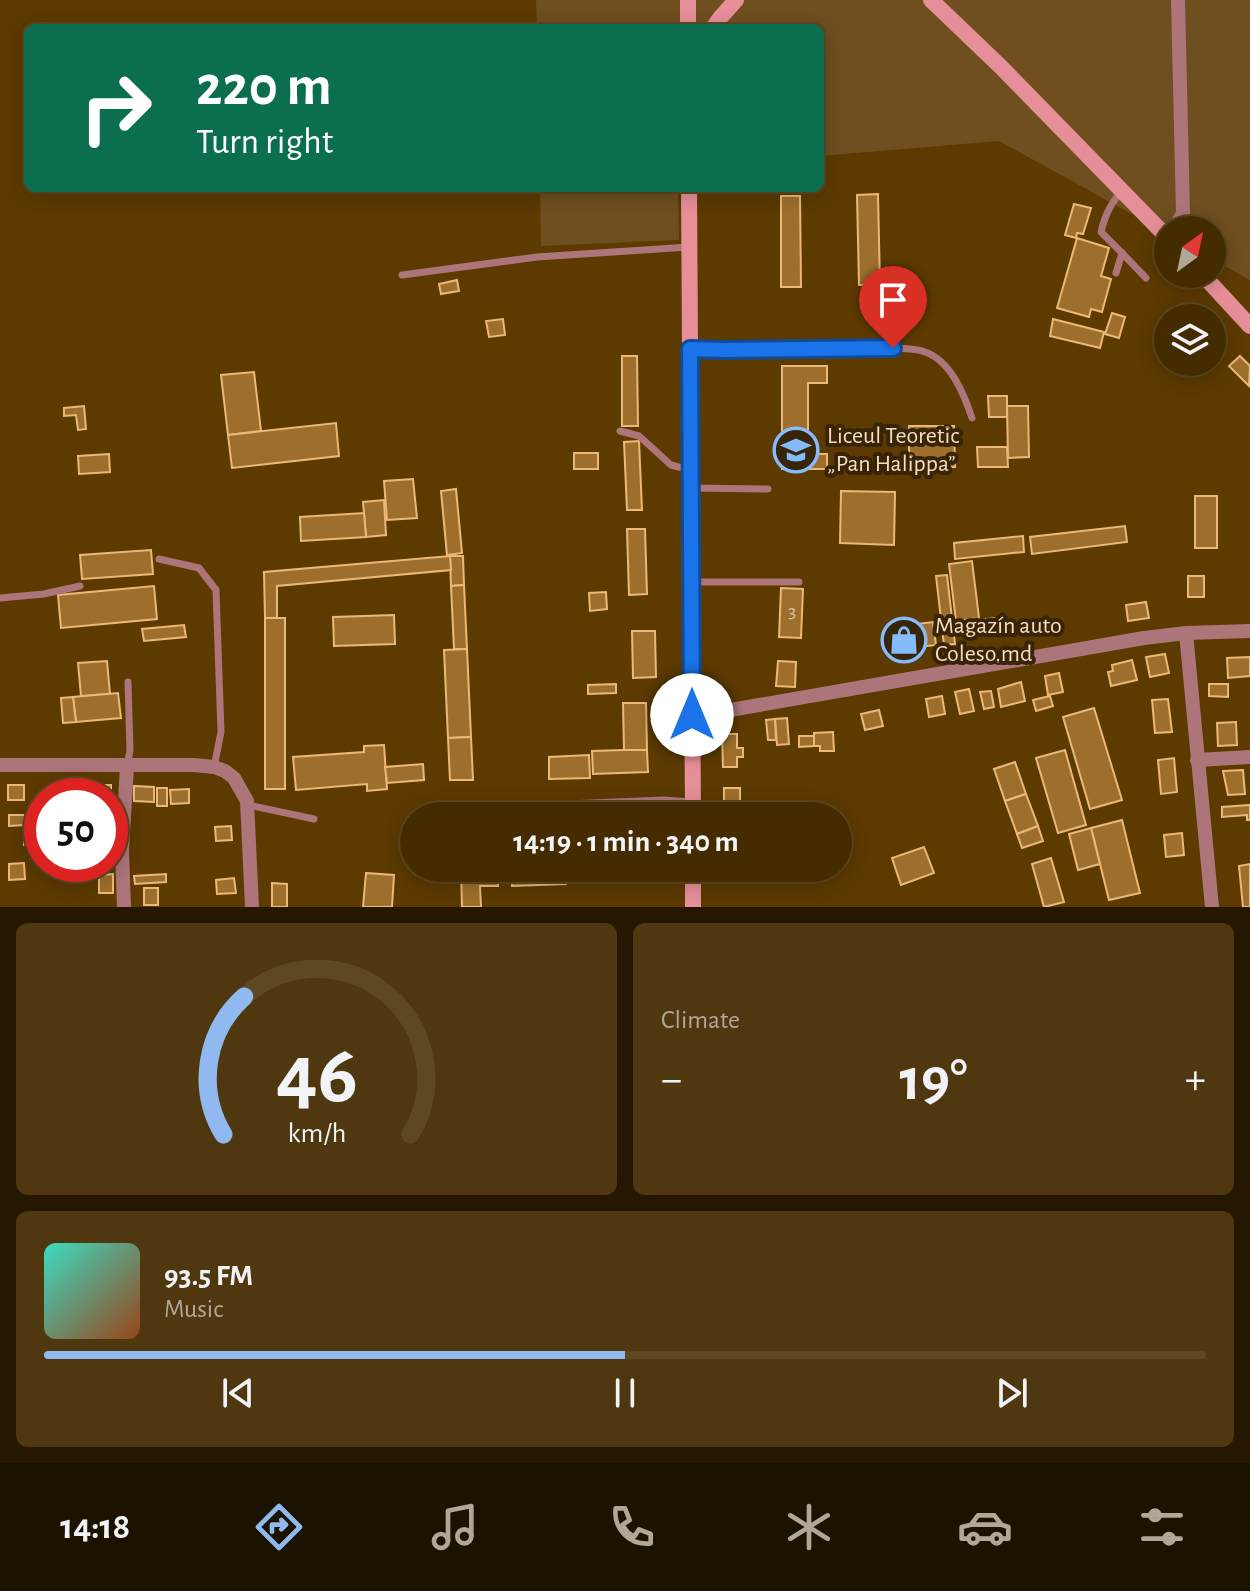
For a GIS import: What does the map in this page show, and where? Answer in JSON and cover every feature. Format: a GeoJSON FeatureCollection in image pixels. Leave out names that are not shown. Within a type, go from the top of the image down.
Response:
{"type":"FeatureCollection","features":[{"type":"Feature","properties":{"kind":"main road"},"geometry":{"type":"LineString","coordinates":[[688,0],[688,24]]}},
{"type":"Feature","properties":{"kind":"main road"},"geometry":{"type":"LineString","coordinates":[[716,24],[736,0]]}},
{"type":"Feature","properties":{"kind":"main road"},"geometry":{"type":"LineString","coordinates":[[931,0],[1154,224]]}},
{"type":"Feature","properties":{"kind":"main road"},"geometry":{"type":"LineString","coordinates":[[689,192],[693,802]]}},
{"type":"Feature","properties":{"kind":"main road"},"geometry":{"type":"LineString","coordinates":[[1215,288],[1250,326]]}},
{"type":"Feature","properties":{"kind":"main road"},"geometry":{"type":"LineString","coordinates":[[693,882],[693,907]]}},
{"type":"Feature","properties":{"kind":"street"},"geometry":{"type":"LineString","coordinates":[[1178,0],[1181,216]]}},
{"type":"Feature","properties":{"kind":"street"},"geometry":{"type":"LineString","coordinates":[[692,715],[1130,641],[1186,633],[1250,631]]}},
{"type":"Feature","properties":{"kind":"street"},"geometry":{"type":"LineString","coordinates":[[1186,633],[1212,907]]}},
{"type":"Feature","properties":{"kind":"street"},"geometry":{"type":"LineString","coordinates":[[1197,760],[1250,757]]}},
{"type":"Feature","properties":{"kind":"street"},"geometry":{"type":"LineString","coordinates":[[0,765],[194,765],[225,771],[242,789],[248,805],[252,907]]}},
{"type":"Feature","properties":{"kind":"street"},"geometry":{"type":"LineString","coordinates":[[124,907],[122,851],[127,766]]}},
{"type":"Feature","properties":{"kind":"lane"},"geometry":{"type":"LineString","coordinates":[[1122,191],[1105,215],[1101,232],[1146,278]]}},
{"type":"Feature","properties":{"kind":"lane"},"geometry":{"type":"LineString","coordinates":[[402,275],[537,257],[689,247]]}},
{"type":"Feature","properties":{"kind":"lane"},"geometry":{"type":"LineString","coordinates":[[1116,273],[1122,253]]}},
{"type":"Feature","properties":{"kind":"lane"},"geometry":{"type":"LineString","coordinates":[[690,349],[920,350],[945,367],[964,392],[972,418]]}},
{"type":"Feature","properties":{"kind":"lane"},"geometry":{"type":"LineString","coordinates":[[620,431],[639,436],[671,465],[691,470]]}},
{"type":"Feature","properties":{"kind":"lane"},"geometry":{"type":"LineString","coordinates":[[691,488],[768,489]]}},
{"type":"Feature","properties":{"kind":"lane"},"geometry":{"type":"LineString","coordinates":[[159,559],[199,568],[216,590],[221,732],[214,767]]}},
{"type":"Feature","properties":{"kind":"lane"},"geometry":{"type":"LineString","coordinates":[[691,582],[799,582]]}},
{"type":"Feature","properties":{"kind":"lane"},"geometry":{"type":"LineString","coordinates":[[0,598],[44,594],[80,586]]}},
{"type":"Feature","properties":{"kind":"lane"},"geometry":{"type":"LineString","coordinates":[[127,766],[130,751],[128,682]]}},
{"type":"Feature","properties":{"kind":"lane"},"geometry":{"type":"LineString","coordinates":[[615,802],[670,802]]}},
{"type":"Feature","properties":{"kind":"lane"},"geometry":{"type":"LineString","coordinates":[[248,805],[314,819]]}},
{"type":"Feature","properties":{"kind":"shaded area"},"geometry":{"type":"Polygon","coordinates":[[[536,0],[1250,0],[1250,280],[1226,267],[1226,216],[1154,216],[1154,226],[999,141],[824,156],[824,24],[537,24],[536,0]]]}},
{"type":"Feature","properties":{"kind":"shaded area"},"geometry":{"type":"Polygon","coordinates":[[[540,192],[678,192],[679,240],[541,246],[540,192]]]}},
{"type":"Feature","properties":{"kind":"building"},"geometry":{"type":"Polygon","coordinates":[[[878,194],[880,285],[859,285],[857,195],[878,194]]]}},
{"type":"Feature","properties":{"kind":"building"},"geometry":{"type":"Polygon","coordinates":[[[781,196],[800,196],[801,287],[781,287],[781,196]]]}},
{"type":"Feature","properties":{"kind":"building"},"geometry":{"type":"Polygon","coordinates":[[[1074,204],[1091,208],[1083,234],[1077,233],[1076,238],[1065,235],[1074,204]]]}},
{"type":"Feature","properties":{"kind":"building"},"geometry":{"type":"Polygon","coordinates":[[[1077,238],[1109,248],[1101,276],[1111,279],[1102,312],[1091,309],[1089,317],[1057,308],[1077,238]]]}},
{"type":"Feature","properties":{"kind":"building"},"geometry":{"type":"Polygon","coordinates":[[[457,280],[459,291],[441,294],[439,284],[457,280]]]}},
{"type":"Feature","properties":{"kind":"building"},"geometry":{"type":"Polygon","coordinates":[[[1112,313],[1125,317],[1119,338],[1105,334],[1112,313]]]}},
{"type":"Feature","properties":{"kind":"building"},"geometry":{"type":"Polygon","coordinates":[[[503,319],[505,335],[489,337],[486,321],[503,319]]]}},
{"type":"Feature","properties":{"kind":"building"},"geometry":{"type":"Polygon","coordinates":[[[1053,319],[1104,332],[1100,348],[1050,336],[1053,319]]]}},
{"type":"Feature","properties":{"kind":"building"},"geometry":{"type":"Polygon","coordinates":[[[622,356],[637,356],[638,426],[622,426],[622,356]]]}},
{"type":"Feature","properties":{"kind":"building"},"geometry":{"type":"Polygon","coordinates":[[[1240,356],[1250,366],[1249,386],[1229,366],[1240,356]]]}},
{"type":"Feature","properties":{"kind":"building"},"geometry":{"type":"Polygon","coordinates":[[[782,366],[827,366],[827,383],[808,383],[808,454],[827,454],[827,469],[782,469],[782,366]]]}},
{"type":"Feature","properties":{"kind":"building"},"geometry":{"type":"Polygon","coordinates":[[[254,372],[261,431],[228,435],[221,375],[254,372]]]}},
{"type":"Feature","properties":{"kind":"building"},"geometry":{"type":"Polygon","coordinates":[[[988,396],[1007,396],[1007,417],[989,417],[988,396]]]}},
{"type":"Feature","properties":{"kind":"building"},"geometry":{"type":"Polygon","coordinates":[[[84,406],[86,429],[78,430],[76,415],[64,416],[64,408],[84,406]]]}},
{"type":"Feature","properties":{"kind":"building"},"geometry":{"type":"Polygon","coordinates":[[[1007,406],[1028,406],[1029,457],[1008,458],[1007,406]]]}},
{"type":"Feature","properties":{"kind":"building"},"geometry":{"type":"Polygon","coordinates":[[[336,423],[339,456],[232,468],[228,435],[336,423]]]}},
{"type":"Feature","properties":{"kind":"building"},"geometry":{"type":"Polygon","coordinates":[[[909,426],[954,426],[955,467],[909,467],[909,426]]]}},
{"type":"Feature","properties":{"kind":"building"},"geometry":{"type":"Polygon","coordinates":[[[639,441],[642,510],[627,510],[624,442],[639,441]]]}},
{"type":"Feature","properties":{"kind":"building"},"geometry":{"type":"Polygon","coordinates":[[[977,447],[1007,447],[1008,467],[978,467],[977,447]]]}},
{"type":"Feature","properties":{"kind":"building"},"geometry":{"type":"Polygon","coordinates":[[[574,453],[598,453],[598,469],[574,469],[574,453]]]}},
{"type":"Feature","properties":{"kind":"building"},"geometry":{"type":"Polygon","coordinates":[[[109,454],[110,472],[79,474],[78,456],[109,454]]]}},
{"type":"Feature","properties":{"kind":"building"},"geometry":{"type":"Polygon","coordinates":[[[413,479],[417,518],[387,520],[384,481],[413,479]]]}},
{"type":"Feature","properties":{"kind":"building"},"geometry":{"type":"Polygon","coordinates":[[[456,489],[462,553],[447,555],[441,491],[456,489]]]}},
{"type":"Feature","properties":{"kind":"building"},"geometry":{"type":"Polygon","coordinates":[[[841,491],[895,492],[894,545],[840,543],[841,491]]]}},
{"type":"Feature","properties":{"kind":"building"},"geometry":{"type":"Polygon","coordinates":[[[1195,496],[1217,496],[1217,548],[1195,548],[1195,496]]]}},
{"type":"Feature","properties":{"kind":"building"},"geometry":{"type":"Polygon","coordinates":[[[384,500],[386,535],[366,537],[363,502],[384,500]]]}},
{"type":"Feature","properties":{"kind":"building"},"geometry":{"type":"Polygon","coordinates":[[[364,513],[366,537],[301,541],[300,517],[364,513]]]}},
{"type":"Feature","properties":{"kind":"building"},"geometry":{"type":"Polygon","coordinates":[[[1125,526],[1127,542],[1032,554],[1030,537],[1125,526]]]}},
{"type":"Feature","properties":{"kind":"building"},"geometry":{"type":"Polygon","coordinates":[[[627,529],[645,529],[647,594],[629,595],[627,529]]]}},
{"type":"Feature","properties":{"kind":"building"},"geometry":{"type":"Polygon","coordinates":[[[1023,536],[1024,552],[955,559],[954,543],[1023,536]]]}},
{"type":"Feature","properties":{"kind":"building"},"geometry":{"type":"Polygon","coordinates":[[[151,550],[153,574],[82,579],[80,555],[151,550]]]}},
{"type":"Feature","properties":{"kind":"building"},"geometry":{"type":"Polygon","coordinates":[[[450,556],[463,556],[464,585],[451,586],[450,556]]]}},
{"type":"Feature","properties":{"kind":"building"},"geometry":{"type":"Polygon","coordinates":[[[450,556],[451,570],[277,586],[277,618],[265,618],[264,572],[450,556]]]}},
{"type":"Feature","properties":{"kind":"building"},"geometry":{"type":"Polygon","coordinates":[[[972,561],[979,618],[956,621],[949,564],[972,561]]]}},
{"type":"Feature","properties":{"kind":"building"},"geometry":{"type":"Polygon","coordinates":[[[947,575],[955,644],[944,645],[936,576],[947,575]]]}},
{"type":"Feature","properties":{"kind":"building"},"geometry":{"type":"Polygon","coordinates":[[[1188,576],[1204,576],[1204,597],[1188,597],[1188,576]]]}},
{"type":"Feature","properties":{"kind":"building"},"geometry":{"type":"Polygon","coordinates":[[[464,585],[467,649],[454,649],[451,586],[464,585]]]}},
{"type":"Feature","properties":{"kind":"building"},"geometry":{"type":"Polygon","coordinates":[[[154,586],[157,619],[61,628],[58,595],[154,586]]]}},
{"type":"Feature","properties":{"kind":"building"},"geometry":{"type":"Polygon","coordinates":[[[781,588],[803,589],[801,638],[779,637],[781,588]]]}},
{"type":"Feature","properties":{"kind":"building"},"geometry":{"type":"Polygon","coordinates":[[[606,592],[607,609],[590,611],[589,593],[606,592]]]}},
{"type":"Feature","properties":{"kind":"building"},"geometry":{"type":"Polygon","coordinates":[[[1146,602],[1149,618],[1128,621],[1126,605],[1146,602]]]}},
{"type":"Feature","properties":{"kind":"building"},"geometry":{"type":"Polygon","coordinates":[[[394,615],[395,644],[334,646],[333,617],[394,615]]]}},
{"type":"Feature","properties":{"kind":"building"},"geometry":{"type":"Polygon","coordinates":[[[265,618],[285,618],[285,789],[265,789],[265,618]]]}},
{"type":"Feature","properties":{"kind":"building"},"geometry":{"type":"Polygon","coordinates":[[[996,618],[998,633],[969,637],[967,621],[996,618]]]}},
{"type":"Feature","properties":{"kind":"building"},"geometry":{"type":"Polygon","coordinates":[[[933,622],[936,645],[920,647],[916,624],[933,622]]]}},
{"type":"Feature","properties":{"kind":"building"},"geometry":{"type":"Polygon","coordinates":[[[184,625],[186,637],[144,641],[142,629],[184,625]]]}},
{"type":"Feature","properties":{"kind":"building"},"geometry":{"type":"Polygon","coordinates":[[[907,626],[908,647],[892,648],[891,627],[907,626]]]}},
{"type":"Feature","properties":{"kind":"building"},"geometry":{"type":"Polygon","coordinates":[[[632,631],[655,631],[656,677],[633,678],[632,631]]]}},
{"type":"Feature","properties":{"kind":"building"},"geometry":{"type":"Polygon","coordinates":[[[467,649],[471,737],[448,738],[444,650],[467,649]]]}},
{"type":"Feature","properties":{"kind":"building"},"geometry":{"type":"Polygon","coordinates":[[[1165,654],[1169,673],[1150,677],[1146,657],[1165,654]]]}},
{"type":"Feature","properties":{"kind":"building"},"geometry":{"type":"Polygon","coordinates":[[[1250,657],[1250,676],[1228,678],[1227,658],[1250,657]]]}},
{"type":"Feature","properties":{"kind":"building"},"geometry":{"type":"Polygon","coordinates":[[[1132,660],[1137,680],[1111,686],[1108,672],[1113,671],[1112,665],[1132,660]]]}},
{"type":"Feature","properties":{"kind":"building"},"geometry":{"type":"Polygon","coordinates":[[[107,661],[110,694],[81,696],[78,663],[107,661]]]}},
{"type":"Feature","properties":{"kind":"building"},"geometry":{"type":"Polygon","coordinates":[[[778,661],[796,662],[795,687],[776,686],[778,661]]]}},
{"type":"Feature","properties":{"kind":"building"},"geometry":{"type":"Polygon","coordinates":[[[1059,673],[1063,692],[1048,695],[1045,676],[1059,673]]]}},
{"type":"Feature","properties":{"kind":"building"},"geometry":{"type":"Polygon","coordinates":[[[1021,682],[1025,701],[1001,707],[998,689],[1021,682]]]}},
{"type":"Feature","properties":{"kind":"building"},"geometry":{"type":"Polygon","coordinates":[[[616,684],[616,693],[588,694],[588,685],[616,684]]]}},
{"type":"Feature","properties":{"kind":"building"},"geometry":{"type":"Polygon","coordinates":[[[1209,684],[1228,684],[1228,697],[1209,696],[1209,684]]]}},
{"type":"Feature","properties":{"kind":"building"},"geometry":{"type":"Polygon","coordinates":[[[969,689],[974,711],[960,714],[955,692],[969,689]]]}},
{"type":"Feature","properties":{"kind":"building"},"geometry":{"type":"Polygon","coordinates":[[[991,691],[994,707],[984,709],[980,692],[991,691]]]}},
{"type":"Feature","properties":{"kind":"building"},"geometry":{"type":"Polygon","coordinates":[[[118,693],[121,718],[76,722],[73,697],[118,693]]]}},
{"type":"Feature","properties":{"kind":"building"},"geometry":{"type":"Polygon","coordinates":[[[942,696],[945,714],[929,717],[926,699],[942,696]]]}},
{"type":"Feature","properties":{"kind":"building"},"geometry":{"type":"Polygon","coordinates":[[[1050,696],[1053,706],[1036,711],[1033,700],[1050,696]]]}},
{"type":"Feature","properties":{"kind":"building"},"geometry":{"type":"Polygon","coordinates":[[[73,697],[76,722],[63,723],[61,698],[73,697]]]}},
{"type":"Feature","properties":{"kind":"building"},"geometry":{"type":"Polygon","coordinates":[[[1168,699],[1172,732],[1155,733],[1152,700],[1168,699]]]}},
{"type":"Feature","properties":{"kind":"building"},"geometry":{"type":"Polygon","coordinates":[[[623,703],[646,703],[647,750],[624,750],[623,703]]]}},
{"type":"Feature","properties":{"kind":"building"},"geometry":{"type":"Polygon","coordinates":[[[1094,708],[1122,800],[1090,809],[1063,717],[1094,708]]]}},
{"type":"Feature","properties":{"kind":"building"},"geometry":{"type":"Polygon","coordinates":[[[879,710],[883,726],[865,730],[861,714],[879,710]]]}},
{"type":"Feature","properties":{"kind":"building"},"geometry":{"type":"Polygon","coordinates":[[[787,718],[789,744],[777,745],[775,719],[787,718]]]}},
{"type":"Feature","properties":{"kind":"building"},"geometry":{"type":"Polygon","coordinates":[[[775,719],[776,740],[768,740],[766,720],[775,719]]]}},
{"type":"Feature","properties":{"kind":"building"},"geometry":{"type":"Polygon","coordinates":[[[1236,722],[1237,745],[1218,746],[1217,723],[1236,722]]]}},
{"type":"Feature","properties":{"kind":"building"},"geometry":{"type":"Polygon","coordinates":[[[833,732],[834,751],[820,751],[820,746],[814,746],[814,733],[833,732]]]}},
{"type":"Feature","properties":{"kind":"building"},"geometry":{"type":"Polygon","coordinates":[[[722,734],[737,734],[737,748],[743,748],[743,757],[737,757],[737,767],[723,767],[722,734]]]}},
{"type":"Feature","properties":{"kind":"building"},"geometry":{"type":"Polygon","coordinates":[[[799,736],[814,736],[814,746],[799,747],[799,736]]]}},
{"type":"Feature","properties":{"kind":"building"},"geometry":{"type":"Polygon","coordinates":[[[471,737],[473,780],[450,780],[448,738],[471,737]]]}},
{"type":"Feature","properties":{"kind":"building"},"geometry":{"type":"Polygon","coordinates":[[[384,745],[387,789],[367,791],[367,784],[296,790],[293,757],[364,752],[364,746],[384,745]]]}},
{"type":"Feature","properties":{"kind":"building"},"geometry":{"type":"Polygon","coordinates":[[[647,750],[648,772],[593,774],[592,751],[647,750]]]}},
{"type":"Feature","properties":{"kind":"building"},"geometry":{"type":"Polygon","coordinates":[[[1065,750],[1086,825],[1058,833],[1036,758],[1065,750]]]}},
{"type":"Feature","properties":{"kind":"building"},"geometry":{"type":"Polygon","coordinates":[[[589,755],[590,778],[549,779],[549,757],[589,755]]]}},
{"type":"Feature","properties":{"kind":"building"},"geometry":{"type":"Polygon","coordinates":[[[1174,758],[1177,792],[1161,794],[1158,760],[1174,758]]]}},
{"type":"Feature","properties":{"kind":"building"},"geometry":{"type":"Polygon","coordinates":[[[1015,762],[1026,794],[1005,801],[994,769],[1015,762]]]}},
{"type":"Feature","properties":{"kind":"building"},"geometry":{"type":"Polygon","coordinates":[[[423,764],[424,780],[387,783],[385,767],[423,764]]]}},
{"type":"Feature","properties":{"kind":"building"},"geometry":{"type":"Polygon","coordinates":[[[1243,770],[1245,794],[1228,795],[1223,771],[1243,770]]]}},
{"type":"Feature","properties":{"kind":"building"},"geometry":{"type":"Polygon","coordinates":[[[8,785],[24,785],[24,800],[8,800],[8,785]]]}},
{"type":"Feature","properties":{"kind":"building"},"geometry":{"type":"Polygon","coordinates":[[[134,786],[154,787],[154,802],[134,801],[134,786]]]}},
{"type":"Feature","properties":{"kind":"building"},"geometry":{"type":"Polygon","coordinates":[[[157,788],[167,788],[167,806],[157,806],[157,788]]]}},
{"type":"Feature","properties":{"kind":"building"},"geometry":{"type":"Polygon","coordinates":[[[724,788],[740,788],[740,802],[724,802],[724,788]]]}},
{"type":"Feature","properties":{"kind":"building"},"geometry":{"type":"Polygon","coordinates":[[[189,789],[189,803],[171,804],[170,790],[189,789]]]}},
{"type":"Feature","properties":{"kind":"building"},"geometry":{"type":"Polygon","coordinates":[[[1026,794],[1038,826],[1017,834],[1005,801],[1026,794]]]}},
{"type":"Feature","properties":{"kind":"building"},"geometry":{"type":"Polygon","coordinates":[[[1250,805],[1250,820],[1247,820],[1247,815],[1222,817],[1222,807],[1250,805]]]}},
{"type":"Feature","properties":{"kind":"building"},"geometry":{"type":"Polygon","coordinates":[[[9,815],[24,815],[24,825],[9,826],[9,815]]]}},
{"type":"Feature","properties":{"kind":"building"},"geometry":{"type":"Polygon","coordinates":[[[1122,820],[1140,893],[1109,900],[1091,828],[1122,820]]]}},
{"type":"Feature","properties":{"kind":"building"},"geometry":{"type":"Polygon","coordinates":[[[231,826],[232,840],[216,841],[215,827],[231,826]]]}},
{"type":"Feature","properties":{"kind":"building"},"geometry":{"type":"Polygon","coordinates":[[[1038,826],[1043,841],[1022,848],[1017,834],[1038,826]]]}},
{"type":"Feature","properties":{"kind":"building"},"geometry":{"type":"Polygon","coordinates":[[[1091,828],[1100,864],[1078,870],[1069,834],[1091,828]]]}},
{"type":"Feature","properties":{"kind":"building"},"geometry":{"type":"Polygon","coordinates":[[[1182,833],[1184,855],[1166,857],[1164,835],[1182,833]]]}},
{"type":"Feature","properties":{"kind":"building"},"geometry":{"type":"Polygon","coordinates":[[[924,847],[934,873],[901,885],[892,858],[924,847]]]}},
{"type":"Feature","properties":{"kind":"building"},"geometry":{"type":"Polygon","coordinates":[[[1051,858],[1064,902],[1044,907],[1032,864],[1051,858]]]}},
{"type":"Feature","properties":{"kind":"building"},"geometry":{"type":"Polygon","coordinates":[[[24,863],[24,879],[9,880],[9,864],[24,863]]]}},
{"type":"Feature","properties":{"kind":"building"},"geometry":{"type":"Polygon","coordinates":[[[1250,864],[1250,907],[1243,907],[1239,866],[1250,864]]]}},
{"type":"Feature","properties":{"kind":"building"},"geometry":{"type":"Polygon","coordinates":[[[366,873],[394,875],[392,907],[363,907],[366,873]]]}},
{"type":"Feature","properties":{"kind":"building"},"geometry":{"type":"Polygon","coordinates":[[[166,874],[166,882],[135,884],[134,876],[166,874]]]}},
{"type":"Feature","properties":{"kind":"building"},"geometry":{"type":"Polygon","coordinates":[[[234,878],[236,893],[217,894],[216,880],[234,878]]]}},
{"type":"Feature","properties":{"kind":"building"},"geometry":{"type":"Polygon","coordinates":[[[99,882],[113,882],[113,893],[99,893],[99,882]]]}},
{"type":"Feature","properties":{"kind":"building"},"geometry":{"type":"Polygon","coordinates":[[[461,882],[498,882],[498,886],[480,886],[481,907],[462,907],[461,882]]]}},
{"type":"Feature","properties":{"kind":"building"},"geometry":{"type":"Polygon","coordinates":[[[512,882],[566,884],[512,886],[512,882]]]}},
{"type":"Feature","properties":{"kind":"building"},"geometry":{"type":"Polygon","coordinates":[[[272,883],[287,884],[287,907],[272,907],[272,883]]]}},
{"type":"Feature","properties":{"kind":"building"},"geometry":{"type":"Polygon","coordinates":[[[144,888],[158,888],[158,905],[144,905],[144,888]]]}},
{"type":"Feature","properties":{"kind":"place","name":"Liceul Teoretic „Pan Halippa”"},"geometry":{"type":"Point","coordinates":[796,450]}},
{"type":"Feature","properties":{"kind":"place","name":"Magazín auto Coleso.md"},"geometry":{"type":"Point","coordinates":[904,640]}},
{"type":"Feature","properties":{"kind":"route"},"geometry":{"type":"LineString","coordinates":[[692,715],[690,349],[893,348]]}}]}
